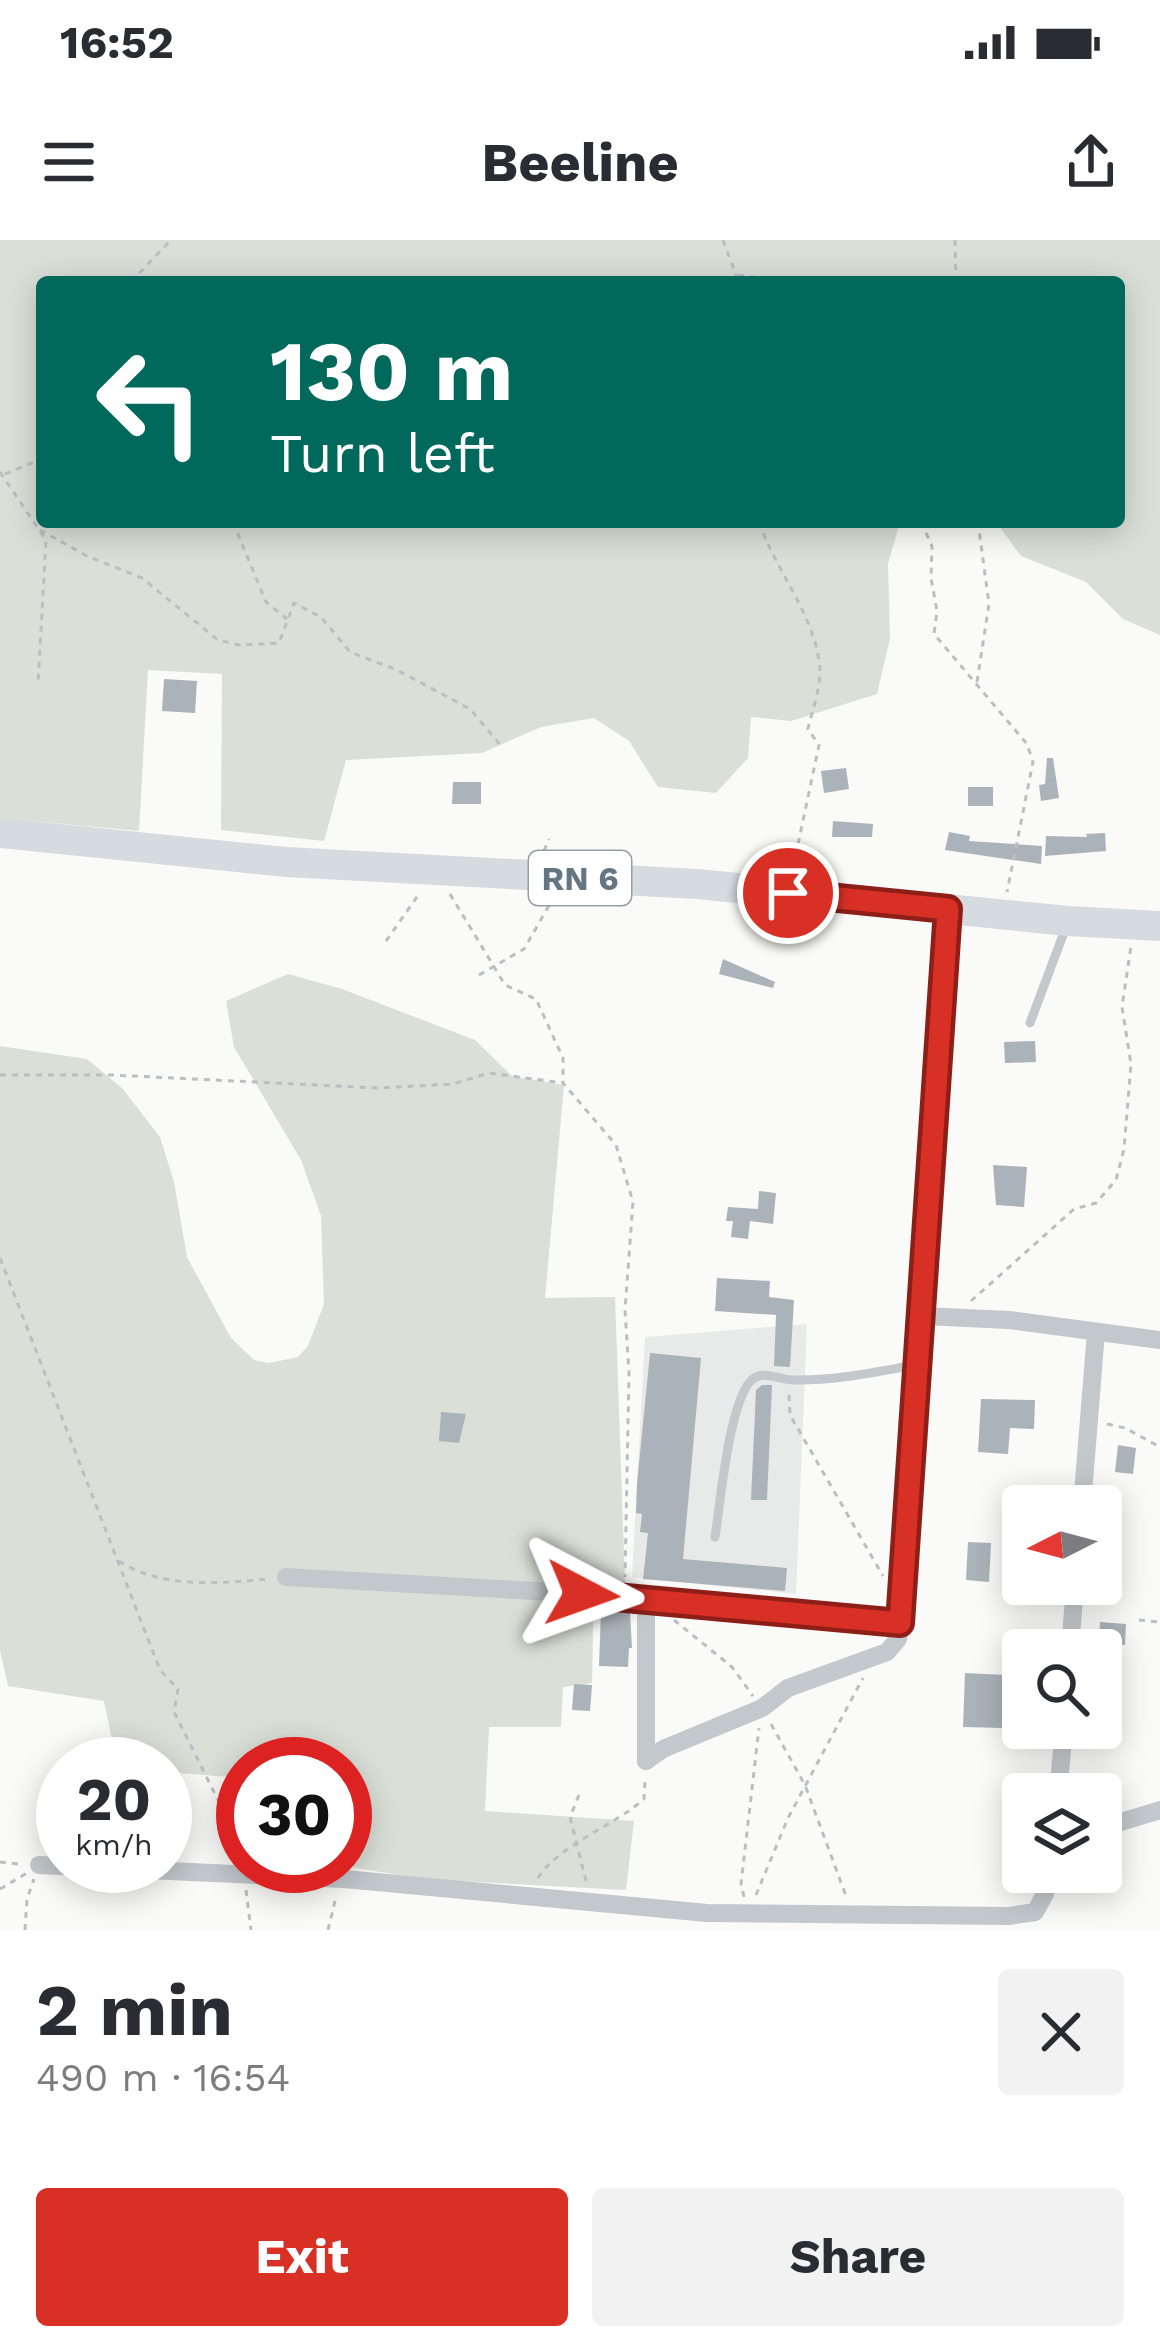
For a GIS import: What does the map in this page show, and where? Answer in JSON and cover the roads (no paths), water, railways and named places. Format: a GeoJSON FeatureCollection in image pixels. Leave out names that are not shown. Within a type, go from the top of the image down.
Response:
{"type":"FeatureCollection","features":[{"type":"Feature","properties":{"kind":"main road","name":"RN 6"},"geometry":{"type":"LineString","coordinates":[[0,833],[286,862],[788,893],[1147,926]]}},
{"type":"Feature","properties":{"kind":"street"},"geometry":{"type":"LineString","coordinates":[[646,1598],[646,1761],[662,1749],[762,1708],[788,1688],[872,1660],[898,1639],[915,1365],[922,1343],[948,909]]}},
{"type":"Feature","properties":{"kind":"street"},"geometry":{"type":"LineString","coordinates":[[923,1316],[1009,1320],[1160,1340]]}},
{"type":"Feature","properties":{"kind":"street"},"geometry":{"type":"LineString","coordinates":[[1084,1485],[1096,1332]]}},
{"type":"Feature","properties":{"kind":"street"},"geometry":{"type":"LineString","coordinates":[[286,1577],[901,1616]]}},
{"type":"Feature","properties":{"kind":"street"},"geometry":{"type":"LineString","coordinates":[[1122,1822],[1160,1810]]}},
{"type":"Feature","properties":{"kind":"street"},"geometry":{"type":"LineString","coordinates":[[192,1874],[344,1879],[748,1914],[1009,1916],[1035,1912],[1045,1893]]}},
{"type":"Feature","properties":{"kind":"street"},"geometry":{"type":"LineString","coordinates":[[730,1930],[748,1914]]}},
{"type":"Feature","properties":{"kind":"lane"},"geometry":{"type":"LineString","coordinates":[[1030,1023],[1069,921]]}},
{"type":"Feature","properties":{"kind":"lane"},"geometry":{"type":"LineString","coordinates":[[715,1537],[733,1415],[742,1390],[755,1377],[789,1381],[915,1365]]}}]}
